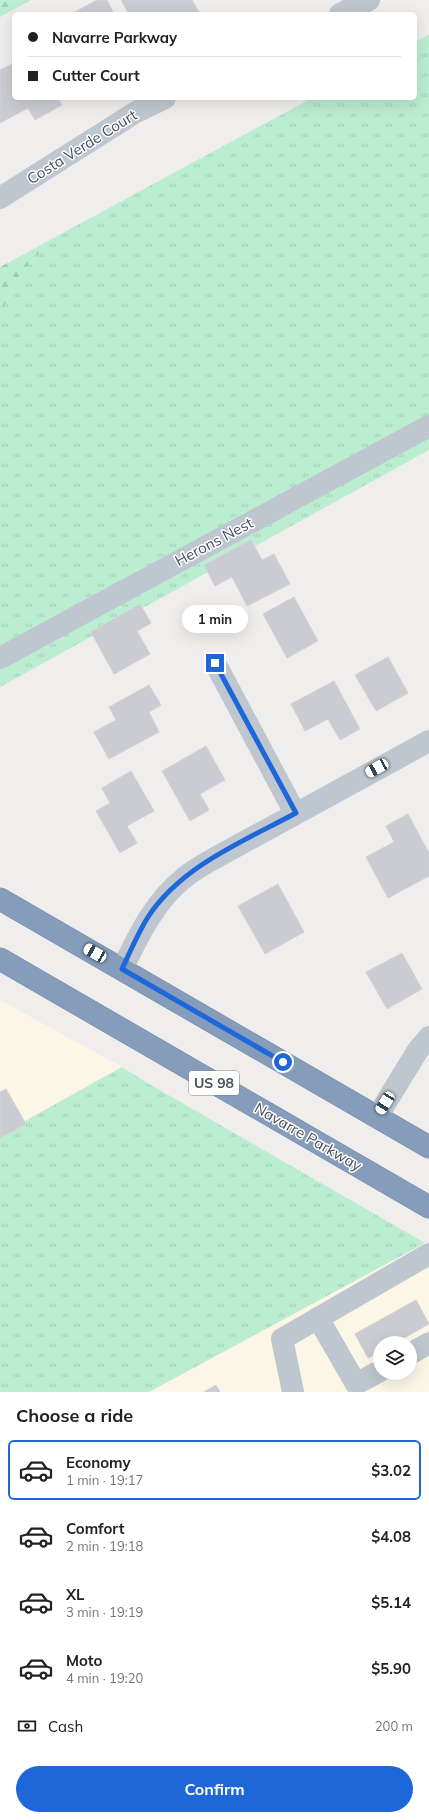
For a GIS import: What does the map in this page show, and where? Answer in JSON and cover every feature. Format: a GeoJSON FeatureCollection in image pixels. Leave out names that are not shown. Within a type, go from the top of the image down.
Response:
{"type":"FeatureCollection","features":[{"type":"Feature","properties":{"kind":"highway"},"geometry":{"type":"LineString","coordinates":[[0,899],[429,1147]]}},
{"type":"Feature","properties":{"kind":"highway","name":"Navarre Parkway"},"geometry":{"type":"LineString","coordinates":[[0,959],[429,1207]]}},
{"type":"Feature","properties":{"kind":"street"},"geometry":{"type":"LineString","coordinates":[[344,12],[369,0]]}},
{"type":"Feature","properties":{"kind":"street","name":"Costa Verde Court"},"geometry":{"type":"LineString","coordinates":[[0,198],[136,112],[162,100]]}},
{"type":"Feature","properties":{"kind":"street","name":"Herons Nest"},"geometry":{"type":"LineString","coordinates":[[0,658],[429,426]]}},
{"type":"Feature","properties":{"kind":"street"},"geometry":{"type":"LineString","coordinates":[[215,663],[296,813]]}},
{"type":"Feature","properties":{"kind":"street"},"geometry":{"type":"LineString","coordinates":[[122,969],[148,917],[168,892],[184,877],[296,813],[429,741]]}},
{"type":"Feature","properties":{"kind":"street"},"geometry":{"type":"LineString","coordinates":[[377,1117],[418,1050],[429,1037]]}},
{"type":"Feature","properties":{"kind":"street"},"geometry":{"type":"LineString","coordinates":[[293,1392],[282,1339],[318,1318],[427,1260]]}},
{"type":"Feature","properties":{"kind":"street"},"geometry":{"type":"LineString","coordinates":[[318,1318],[356,1384],[373,1375]]}},
{"type":"Feature","properties":{"kind":"street"},"geometry":{"type":"LineString","coordinates":[[417,1350],[429,1343]]}},
{"type":"Feature","properties":{"kind":"shaded area"},"geometry":{"type":"Polygon","coordinates":[[[0,1000],[122,1067],[0,1135],[0,1000]]]}},
{"type":"Feature","properties":{"kind":"shaded area"},"geometry":{"type":"Polygon","coordinates":[[[425,1243],[429,1245],[429,1392],[149,1392],[425,1243]]]}},
{"type":"Feature","properties":{"kind":"green space"},"geometry":{"type":"Polygon","coordinates":[[[0,0],[31,0],[0,17],[0,0]]]}},
{"type":"Feature","properties":{"kind":"green space"},"geometry":{"type":"Polygon","coordinates":[[[429,35],[429,415],[0,646],[0,313],[23,272],[50,240],[308,100],[417,100],[417,41],[429,35]]]}},
{"type":"Feature","properties":{"kind":"green space"},"geometry":{"type":"Polygon","coordinates":[[[50,240],[23,272],[0,313],[0,267],[50,240]]]}},
{"type":"Feature","properties":{"kind":"green space"},"geometry":{"type":"Polygon","coordinates":[[[429,437],[429,450],[0,687],[0,669],[429,437]]]}},
{"type":"Feature","properties":{"kind":"green space"},"geometry":{"type":"Polygon","coordinates":[[[122,1067],[425,1243],[149,1392],[0,1392],[0,1135],[122,1067]]]}},
{"type":"Feature","properties":{"kind":"building"},"geometry":{"type":"Polygon","coordinates":[[[97,0],[107,0],[113,12],[75,12],[97,0]]]}},
{"type":"Feature","properties":{"kind":"building"},"geometry":{"type":"Polygon","coordinates":[[[121,0],[192,0],[199,12],[128,12],[121,0]]]}},
{"type":"Feature","properties":{"kind":"building"},"geometry":{"type":"Polygon","coordinates":[[[12,64],[12,100],[59,100],[62,105],[35,120],[28,108],[0,123],[0,70],[12,64]]]}},
{"type":"Feature","properties":{"kind":"building"},"geometry":{"type":"Polygon","coordinates":[[[251,540],[262,560],[274,554],[290,584],[247,606],[232,577],[215,586],[204,565],[251,540]]]}},
{"type":"Feature","properties":{"kind":"building"},"geometry":{"type":"Polygon","coordinates":[[[294,597],[318,641],[287,658],[263,614],[294,597]]]}},
{"type":"Feature","properties":{"kind":"building"},"geometry":{"type":"Polygon","coordinates":[[[140,604],[151,623],[137,631],[150,654],[114,674],[91,632],[140,604]]]}},
{"type":"Feature","properties":{"kind":"building"},"geometry":{"type":"Polygon","coordinates":[[[388,657],[408,693],[376,711],[355,675],[388,657]]]}},
{"type":"Feature","properties":{"kind":"building"},"geometry":{"type":"Polygon","coordinates":[[[334,681],[360,729],[340,740],[328,719],[305,731],[291,704],[334,681]]]}},
{"type":"Feature","properties":{"kind":"building"},"geometry":{"type":"Polygon","coordinates":[[[149,685],[161,705],[149,712],[159,732],[109,759],[94,732],[116,720],[109,707],[149,685]]]}},
{"type":"Feature","properties":{"kind":"building"},"geometry":{"type":"Polygon","coordinates":[[[206,746],[225,780],[200,794],[209,810],[190,821],[162,771],[206,746]]]}},
{"type":"Feature","properties":{"kind":"building"},"geometry":{"type":"Polygon","coordinates":[[[131,771],[154,811],[127,826],[137,843],[120,853],[96,811],[110,803],[102,788],[131,771]]]}},
{"type":"Feature","properties":{"kind":"building"},"geometry":{"type":"Polygon","coordinates":[[[408,814],[429,853],[429,876],[388,898],[366,857],[394,842],[386,826],[408,814]]]}},
{"type":"Feature","properties":{"kind":"building"},"geometry":{"type":"Polygon","coordinates":[[[278,884],[304,932],[265,954],[238,906],[278,884]]]}},
{"type":"Feature","properties":{"kind":"building"},"geometry":{"type":"Polygon","coordinates":[[[402,953],[422,989],[387,1009],[366,972],[402,953]]]}},
{"type":"Feature","properties":{"kind":"building"},"geometry":{"type":"Polygon","coordinates":[[[6,1089],[26,1124],[0,1138],[0,1092],[6,1089]]]}},
{"type":"Feature","properties":{"kind":"building"},"geometry":{"type":"Polygon","coordinates":[[[416,1300],[429,1324],[408,1336],[373,1336],[373,1356],[368,1358],[355,1334],[416,1300]]]}},
{"type":"Feature","properties":{"kind":"building"},"geometry":{"type":"Polygon","coordinates":[[[216,1385],[220,1392],[204,1392],[216,1385]]]}},
{"type":"Feature","properties":{"kind":"route"},"geometry":{"type":"LineString","coordinates":[[215,663],[296,813],[184,877],[168,892],[148,917],[122,969],[283,1062]]}}]}
